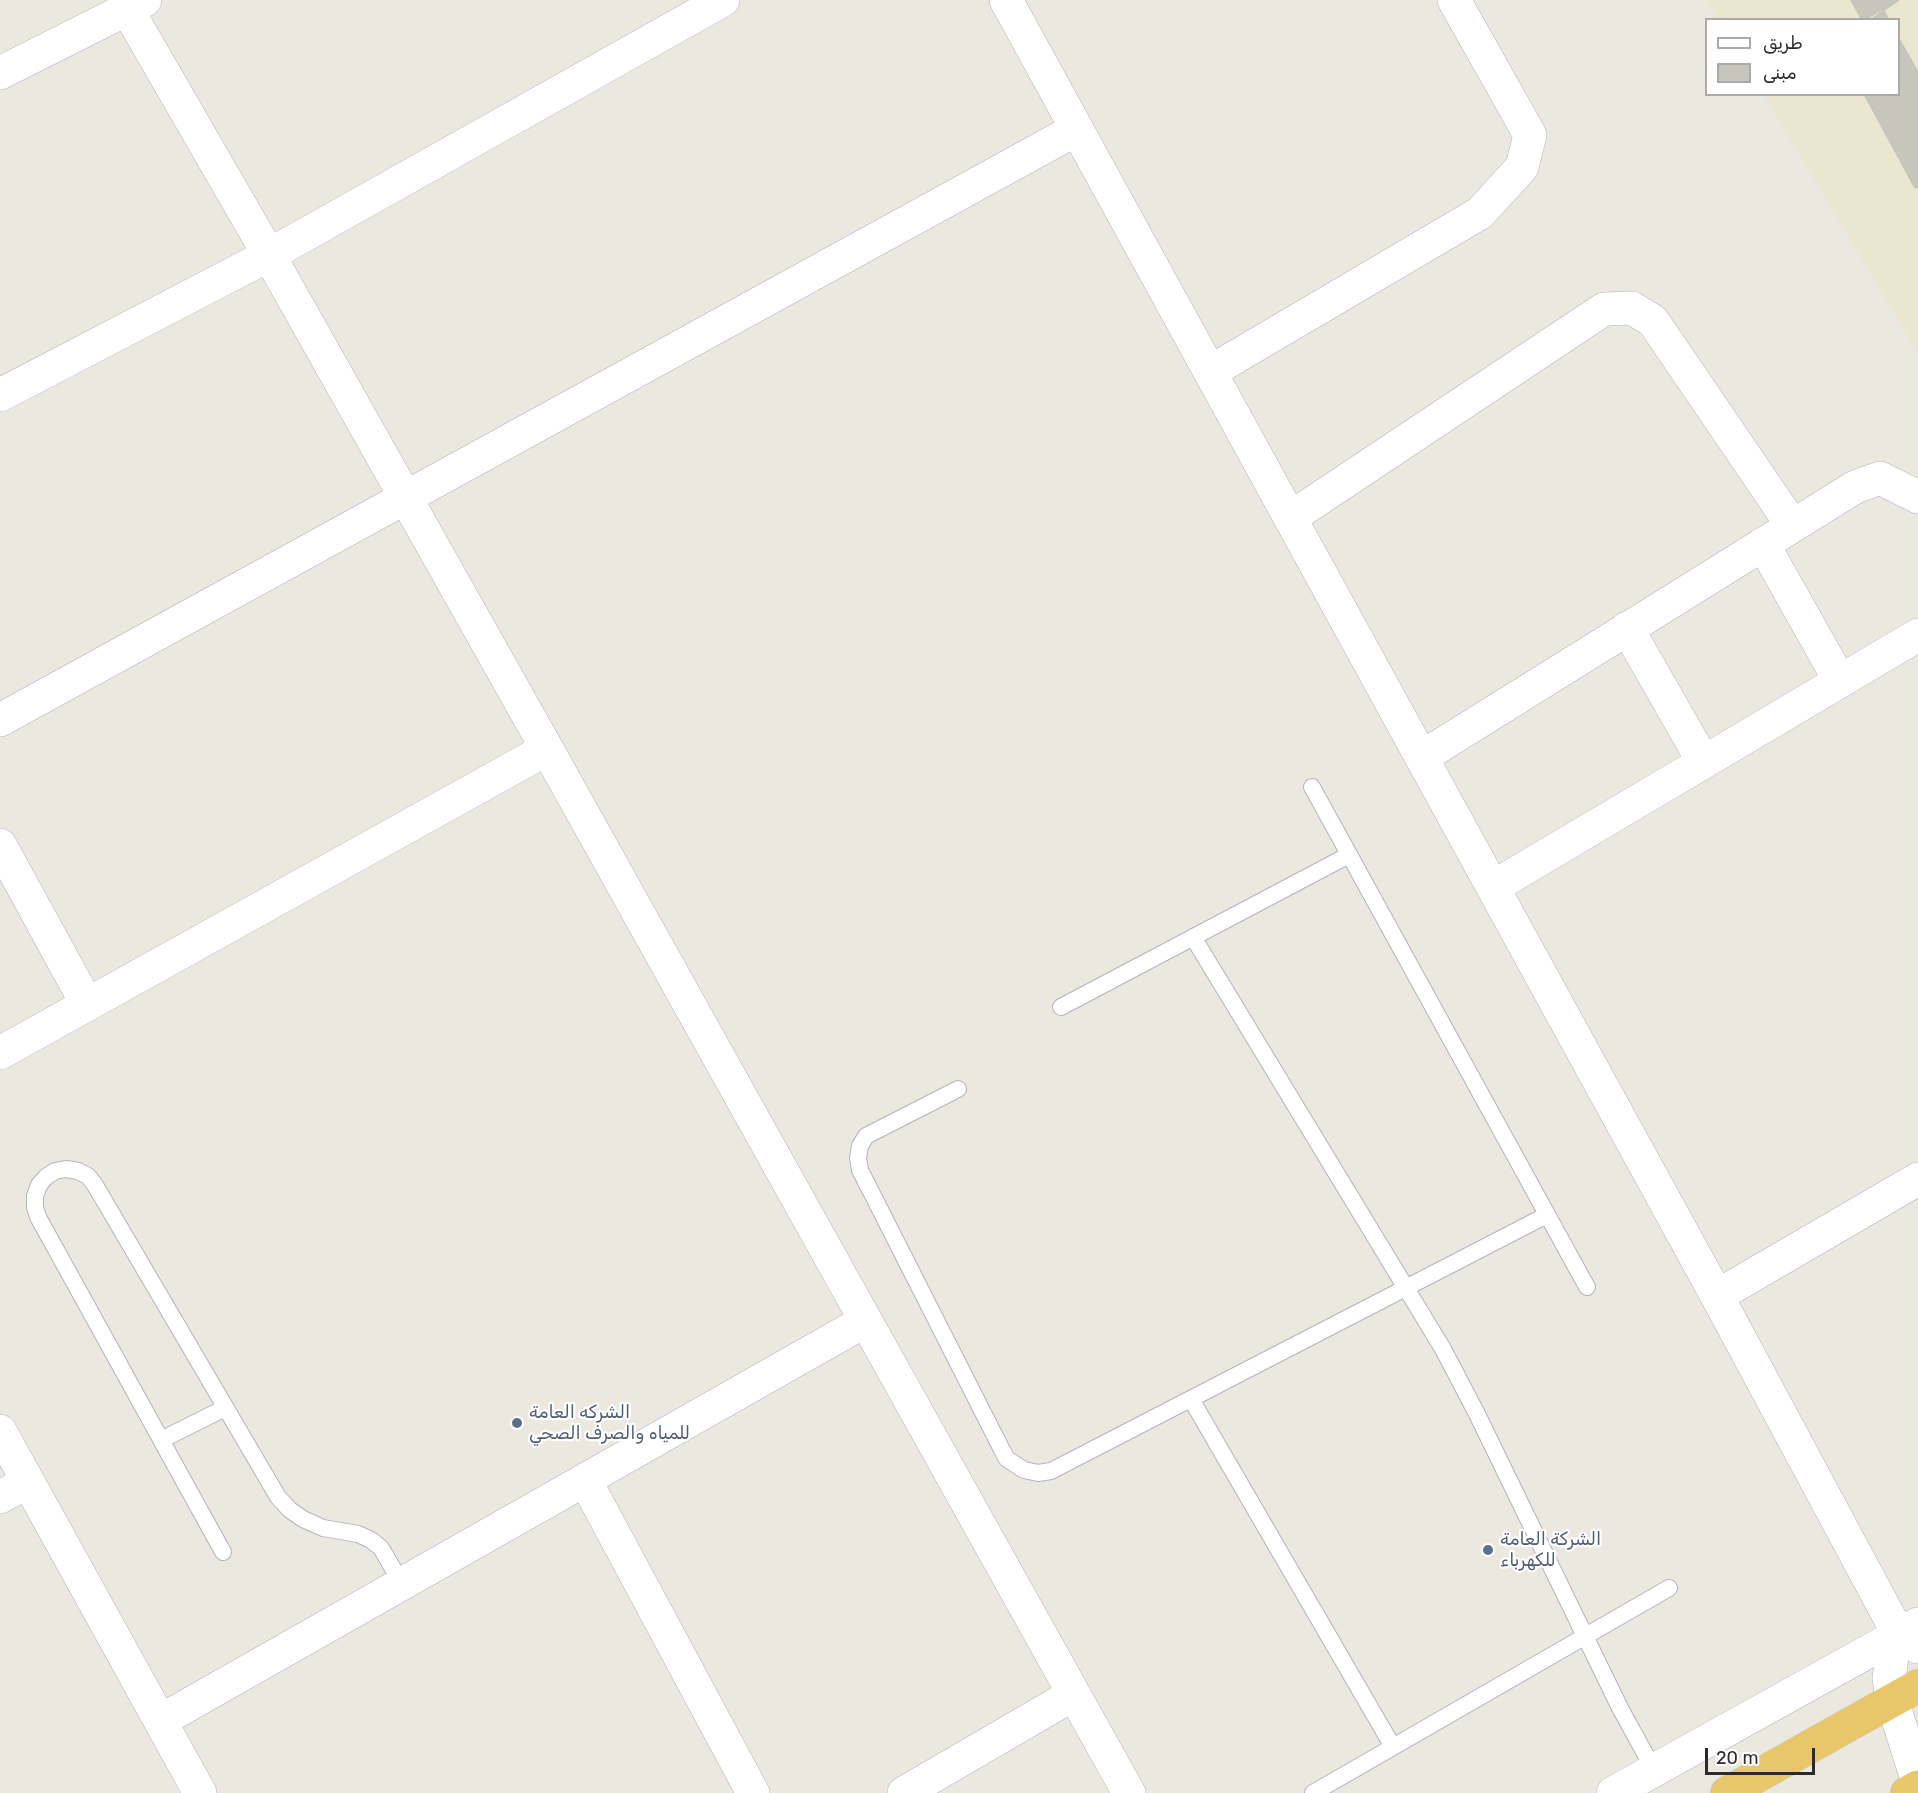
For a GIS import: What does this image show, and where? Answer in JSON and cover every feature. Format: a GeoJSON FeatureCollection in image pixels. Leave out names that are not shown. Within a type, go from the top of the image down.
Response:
{"type":"FeatureCollection","features":[{"type":"Feature","properties":{"kind":"highway"},"geometry":{"type":"LineString","coordinates":[[1727,1793],[1905,1693]]}},
{"type":"Feature","properties":{"kind":"highway"},"geometry":{"type":"LineString","coordinates":[[1907,1793],[1918,1787]]}},
{"type":"Feature","properties":{"kind":"street"},"geometry":{"type":"LineString","coordinates":[[0,395],[269,255],[723,0]]}},
{"type":"Feature","properties":{"kind":"street"},"geometry":{"type":"LineString","coordinates":[[1006,0],[1717,1296],[1912,1635]]}},
{"type":"Feature","properties":{"kind":"street"},"geometry":{"type":"LineString","coordinates":[[1210,372],[1480,213],[1522,167],[1530,135],[1454,0]]}},
{"type":"Feature","properties":{"kind":"street"},"geometry":{"type":"LineString","coordinates":[[0,74],[132,3],[269,255],[1129,1793]]}},
{"type":"Feature","properties":{"kind":"street"},"geometry":{"type":"LineString","coordinates":[[0,720],[1077,129]]}},
{"type":"Feature","properties":{"kind":"street"},"geometry":{"type":"LineString","coordinates":[[1290,518],[1604,309],[1632,308],[1653,321],[1792,525]]}},
{"type":"Feature","properties":{"kind":"street"},"geometry":{"type":"LineString","coordinates":[[1422,757],[1855,487],[1880,478],[1918,497]]}},
{"type":"Feature","properties":{"kind":"street"},"geometry":{"type":"LineString","coordinates":[[1763,544],[1840,681]]}},
{"type":"Feature","properties":{"kind":"street"},"geometry":{"type":"LineString","coordinates":[[1627,628],[1703,762]]}},
{"type":"Feature","properties":{"kind":"street"},"geometry":{"type":"LineString","coordinates":[[1493,887],[1918,635]]}},
{"type":"Feature","properties":{"kind":"street"},"geometry":{"type":"LineString","coordinates":[[0,1053],[546,749]]}},
{"type":"Feature","properties":{"kind":"street"},"geometry":{"type":"LineString","coordinates":[[0,845],[87,1004]]}},
{"type":"Feature","properties":{"kind":"street"},"geometry":{"type":"LineString","coordinates":[[1717,1296],[1918,1179]]}},
{"type":"Feature","properties":{"kind":"street"},"geometry":{"type":"LineString","coordinates":[[160,1721],[866,1321]]}},
{"type":"Feature","properties":{"kind":"street"},"geometry":{"type":"LineString","coordinates":[[0,1431],[200,1793]]}},
{"type":"Feature","properties":{"kind":"street"},"geometry":{"type":"LineString","coordinates":[[585,1480],[753,1793]]}},
{"type":"Feature","properties":{"kind":"street"},"geometry":{"type":"LineString","coordinates":[[0,1497],[28,1482]]}},
{"type":"Feature","properties":{"kind":"street"},"geometry":{"type":"LineString","coordinates":[[1912,1635],[1892,1657],[1889,1678],[1905,1693],[1918,1782]]}},
{"type":"Feature","properties":{"kind":"street"},"geometry":{"type":"LineString","coordinates":[[1613,1793],[1912,1635]]}},
{"type":"Feature","properties":{"kind":"street"},"geometry":{"type":"LineString","coordinates":[[904,1793],[1074,1694]]}},
{"type":"Feature","properties":{"kind":"lane"},"geometry":{"type":"LineString","coordinates":[[1312,787],[1587,1287]]}},
{"type":"Feature","properties":{"kind":"lane"},"geometry":{"type":"LineString","coordinates":[[1061,1006],[1349,855]]}},
{"type":"Feature","properties":{"kind":"lane"},"geometry":{"type":"LineString","coordinates":[[1193,937],[1443,1349],[1654,1770]]}},
{"type":"Feature","properties":{"kind":"lane"},"geometry":{"type":"LineString","coordinates":[[958,1089],[866,1136],[860,1146],[858,1158],[860,1170],[1007,1458],[1024,1470],[1038,1473],[1051,1471],[1547,1215]]}},
{"type":"Feature","properties":{"kind":"lane"},"geometry":{"type":"LineString","coordinates":[[223,1552],[38,1217],[35,1196],[39,1185],[55,1171],[66,1169],[88,1176],[269,1484],[290,1510],[303,1520],[323,1528],[358,1534],[370,1540],[381,1548],[402,1584]]}},
{"type":"Feature","properties":{"kind":"lane"},"geometry":{"type":"LineString","coordinates":[[1191,1399],[1393,1747]]}},
{"type":"Feature","properties":{"kind":"lane"},"geometry":{"type":"LineString","coordinates":[[161,1440],[225,1408]]}},
{"type":"Feature","properties":{"kind":"lane"},"geometry":{"type":"LineString","coordinates":[[1313,1793],[1669,1588]]}},
{"type":"Feature","properties":{"kind":"shaded area"},"geometry":{"type":"Polygon","coordinates":[[[1707,0],[1918,0],[1918,354],[1765,96],[1900,96],[1900,18],[1718,18],[1707,0]]]}},
{"type":"Feature","properties":{"kind":"building"},"geometry":{"type":"Polygon","coordinates":[[[1851,0],[1899,0],[1873,18],[1861,18],[1851,0]]]}},
{"type":"Feature","properties":{"kind":"building"},"geometry":{"type":"Polygon","coordinates":[[[1883,9],[1888,18],[1867,18],[1883,9]]]}},
{"type":"Feature","properties":{"kind":"building"},"geometry":{"type":"Polygon","coordinates":[[[1900,40],[1918,72],[1918,187],[1915,188],[1865,96],[1900,96],[1900,40]]]}},
{"type":"Feature","properties":{"kind":"place","name":"الشركه العامة للمياه والصرف الصحي"},"geometry":{"type":"Point","coordinates":[517,1423]}},
{"type":"Feature","properties":{"kind":"place","name":"الشركة العامة للكهرباء"},"geometry":{"type":"Point","coordinates":[1488,1550]}}]}
